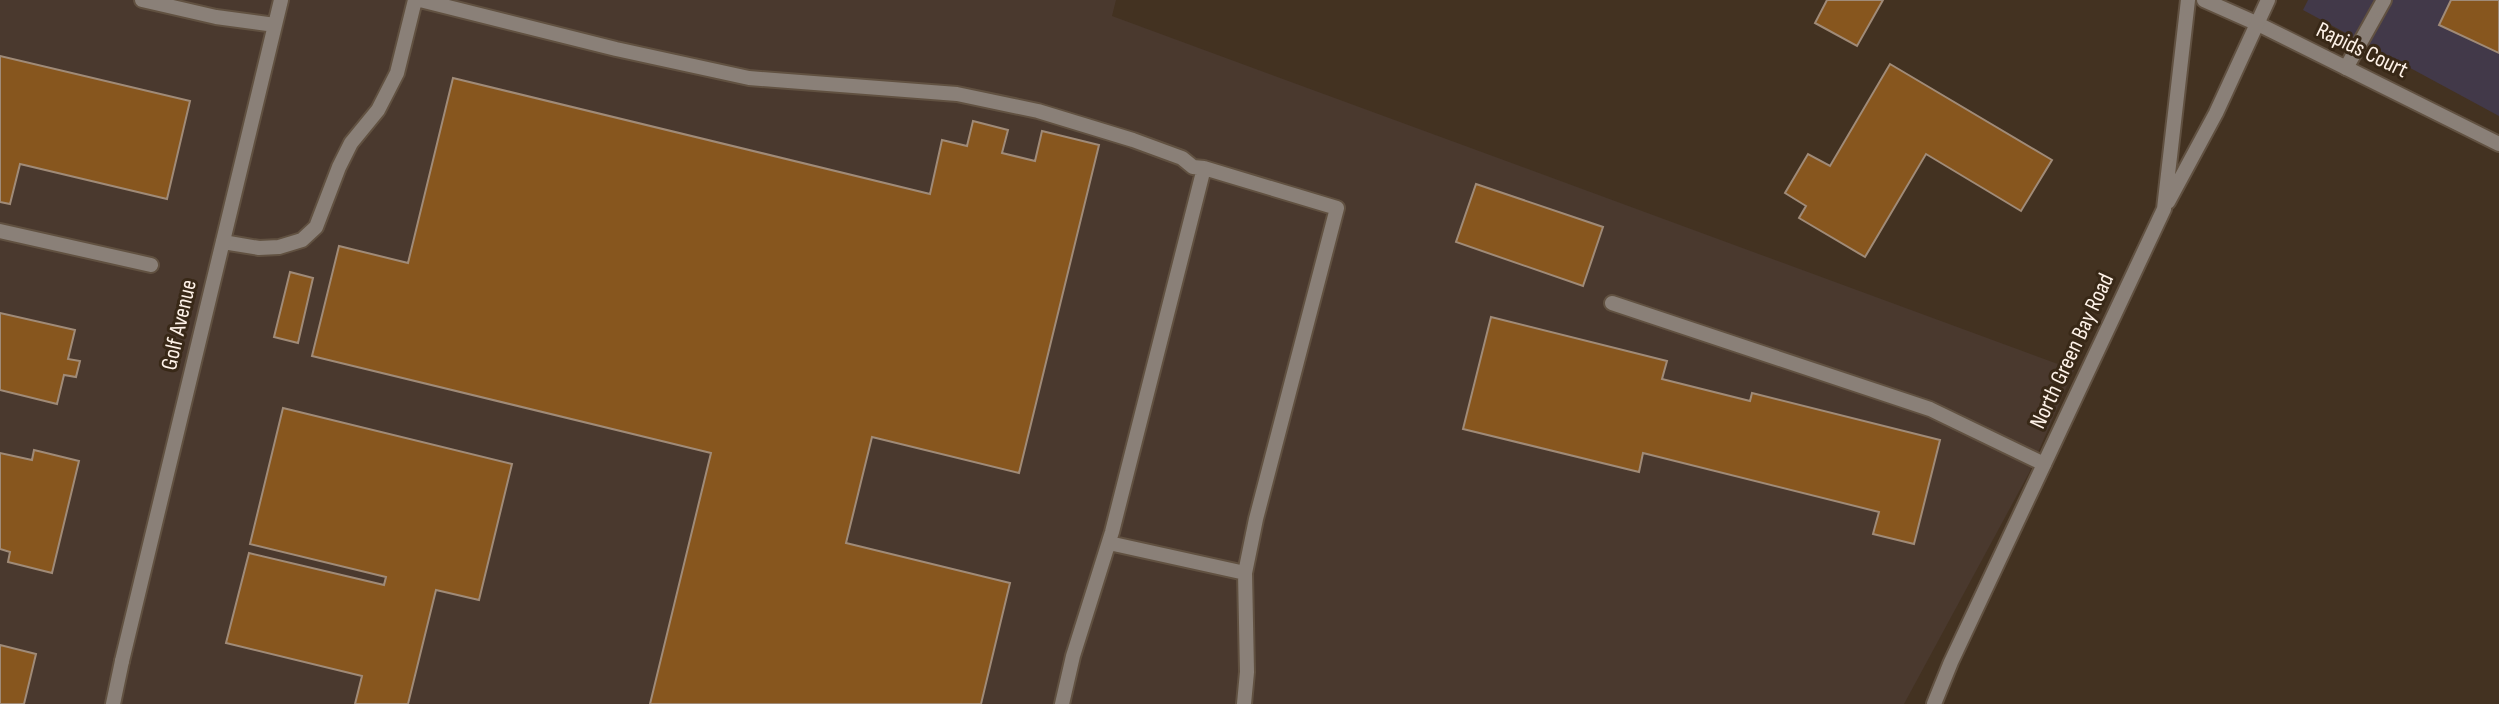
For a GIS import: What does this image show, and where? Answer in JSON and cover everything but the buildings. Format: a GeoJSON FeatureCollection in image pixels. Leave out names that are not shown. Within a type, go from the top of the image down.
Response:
{"type":"FeatureCollection","features":[{"type":"Feature","properties":{"kind":"street"},"geometry":{"type":"LineString","coordinates":[[142,0],[216,17],[275,25]]}},
{"type":"Feature","properties":{"kind":"street","name":"Golf Avenue"},"geometry":{"type":"LineString","coordinates":[[113,704],[281,0]]}},
{"type":"Feature","properties":{"kind":"street"},"geometry":{"type":"LineString","coordinates":[[223,242],[259,248],[279,247],[302,240],[316,227],[351,143],[378,110],[397,73],[415,0]]}},
{"type":"Feature","properties":{"kind":"street"},"geometry":{"type":"LineString","coordinates":[[420,0],[749,78],[957,94],[1038,111],[1133,140],[1182,158],[1193,167],[1337,208],[1256,519],[1245,573],[1247,672],[1244,704]]}},
{"type":"Feature","properties":{"kind":"street","name":"North Green Bay Road"},"geometry":{"type":"LineString","coordinates":[[1934,704],[1951,662],[2164,209],[2188,0]]}},
{"type":"Feature","properties":{"kind":"street","name":"Rapids Court"},"geometry":{"type":"LineString","coordinates":[[2204,0],[2258,24],[2499,144]]}},
{"type":"Feature","properties":{"kind":"street"},"geometry":{"type":"LineString","coordinates":[[2164,209],[2216,113],[2268,0]]}},
{"type":"Feature","properties":{"kind":"street"},"geometry":{"type":"LineString","coordinates":[[2346,68],[2384,0]]}},
{"type":"Feature","properties":{"kind":"street"},"geometry":{"type":"LineString","coordinates":[[1062,704],[1073,656],[1109,543],[1204,168]]}},
{"type":"Feature","properties":{"kind":"street"},"geometry":{"type":"LineString","coordinates":[[0,231],[150,265]]}},
{"type":"Feature","properties":{"kind":"street"},"geometry":{"type":"LineString","coordinates":[[1612,303],[1930,409],[2044,464]]}},
{"type":"Feature","properties":{"kind":"street"},"geometry":{"type":"LineString","coordinates":[[1109,543],[1245,573]]}},
{"type":"Feature","properties":{"kind":"shaded area"},"geometry":{"type":"Polygon","coordinates":[[[0,0],[1116,0],[1112,16],[2074,370],[2029,473],[1904,704],[0,704],[0,0]]]}},
{"type":"Feature","properties":{"kind":"shaded area"},"geometry":{"type":"Polygon","coordinates":[[[2308,0],[2499,0],[2499,116],[2303,10],[2308,0]]]}}]}
